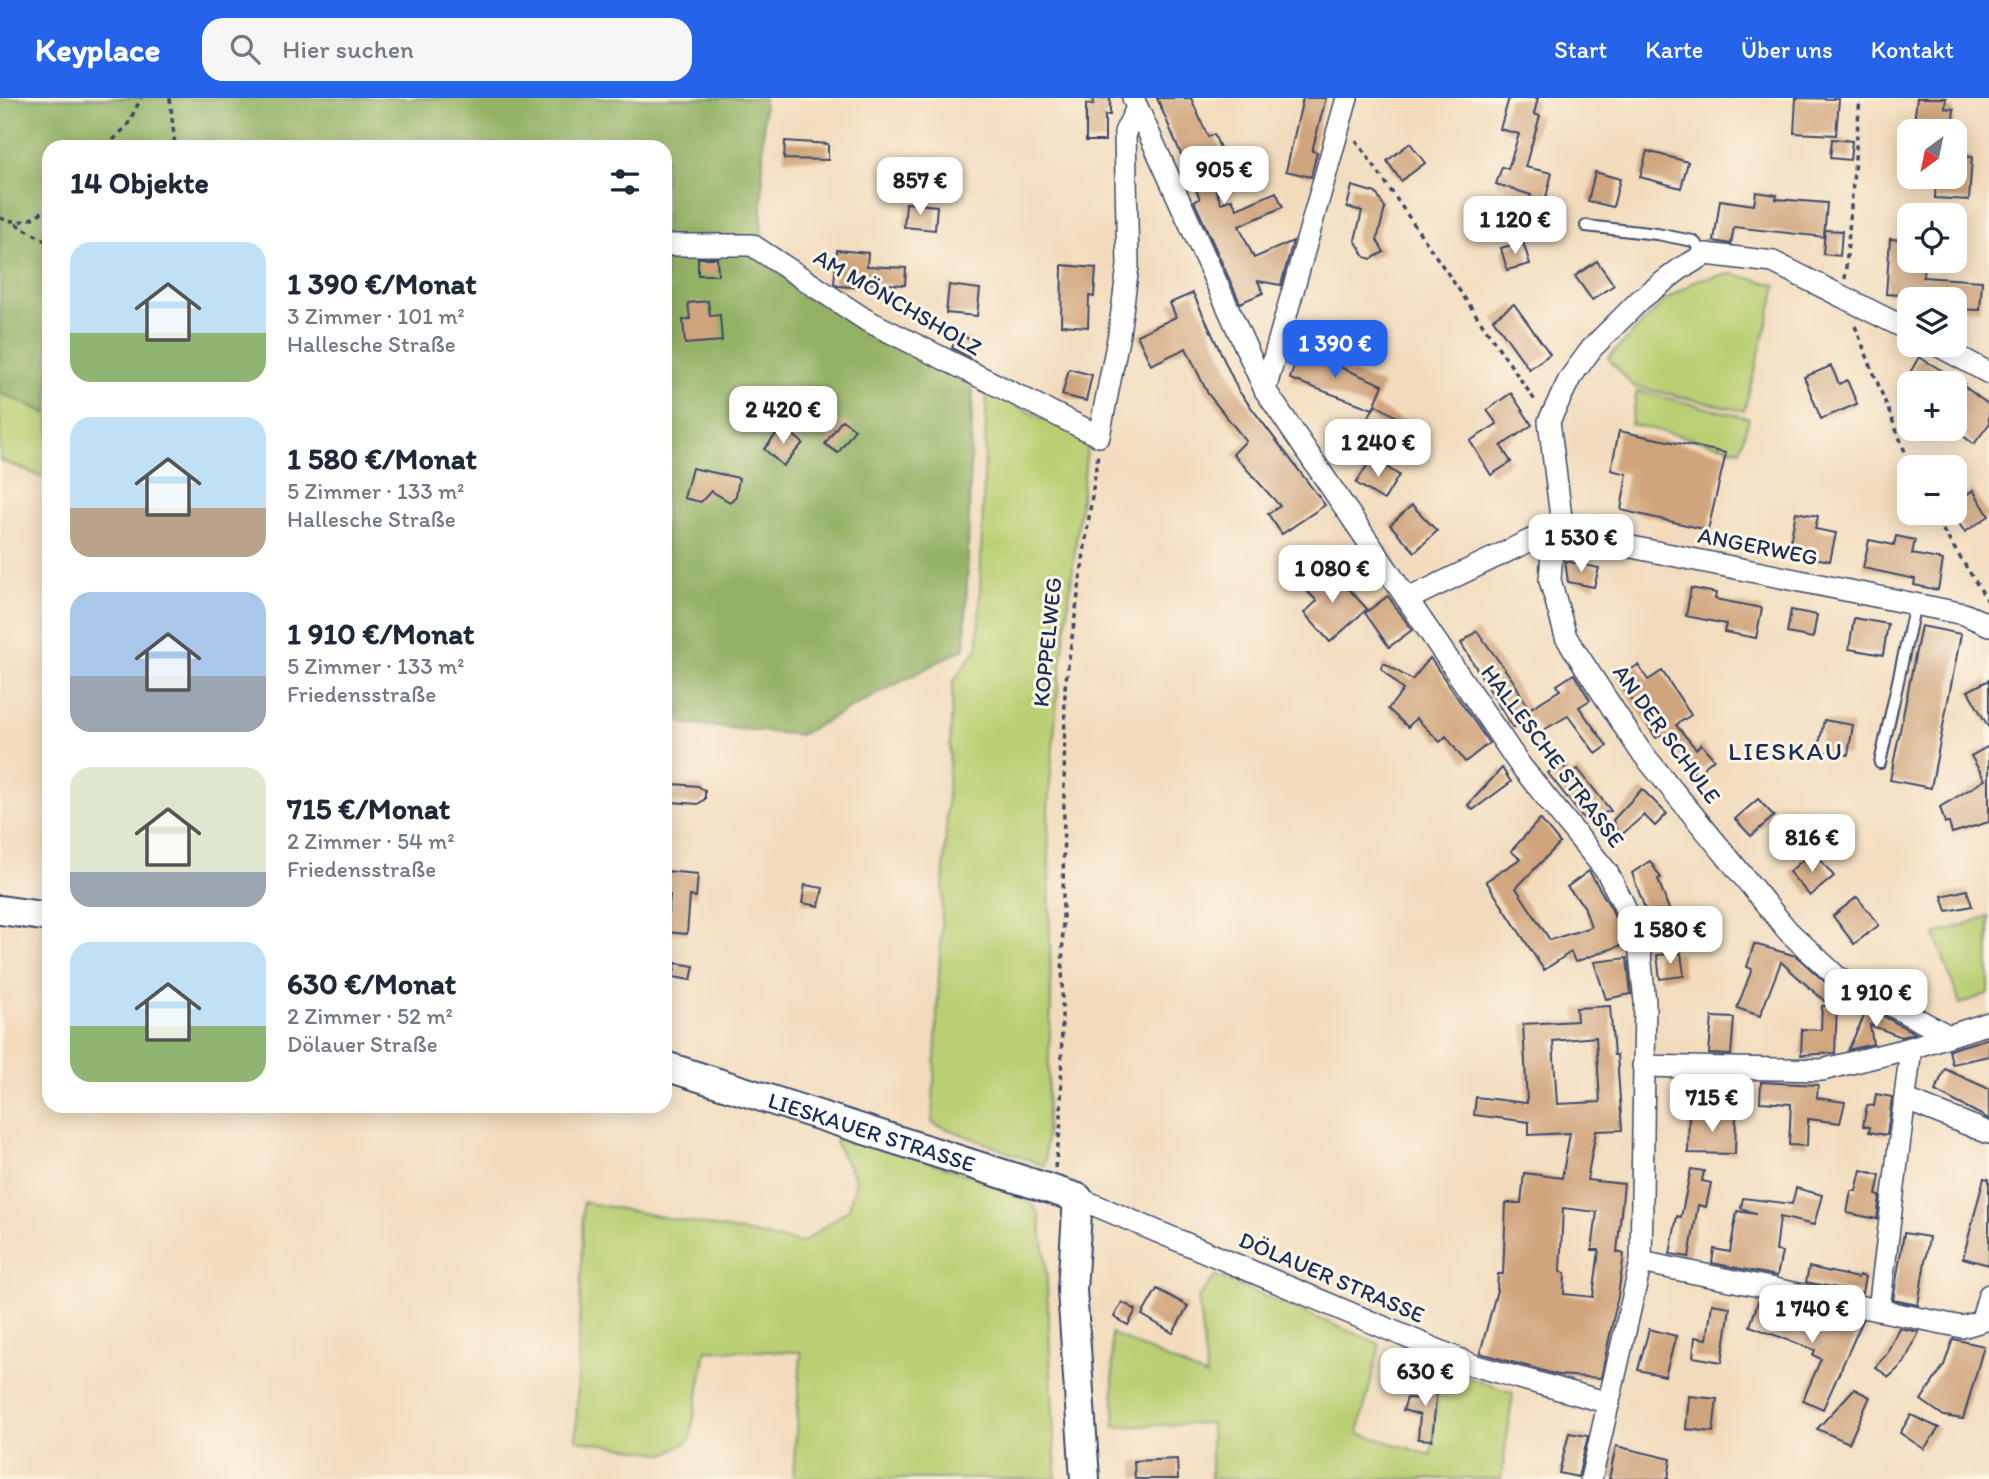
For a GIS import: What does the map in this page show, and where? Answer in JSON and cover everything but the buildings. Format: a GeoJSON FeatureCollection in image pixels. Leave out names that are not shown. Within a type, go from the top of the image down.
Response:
{"type":"FeatureCollection","features":[{"type":"Feature","properties":{"kind":"street"},"geometry":{"type":"LineString","coordinates":[[1265,390],[1347,98]]}},
{"type":"Feature","properties":{"kind":"street"},"geometry":{"type":"LineString","coordinates":[[1099,436],[1119,334],[1128,266],[1125,132],[1135,103]]}},
{"type":"Feature","properties":{"kind":"street","name":"HALLESCHE STRASSE"},"geometry":{"type":"LineString","coordinates":[[1135,103],[1265,390],[1520,765],[1607,872],[1639,944],[1645,1002],[1641,1262],[1591,1479]]}},
{"type":"Feature","properties":{"kind":"street","name":"AM MÖNCHSHOLZ"},"geometry":{"type":"LineString","coordinates":[[672,245],[752,245],[866,320],[1099,436]]}},
{"type":"Feature","properties":{"kind":"street"},"geometry":{"type":"LineString","coordinates":[[1408,600],[1562,524],[1549,421],[1570,378],[1612,325],[1651,291],[1706,254],[1773,262],[1897,324]]}},
{"type":"Feature","properties":{"kind":"street"},"geometry":{"type":"LineString","coordinates":[[1962,357],[1988,369]]}},
{"type":"Feature","properties":{"kind":"street","name":"ANGERWEG"},"geometry":{"type":"LineString","coordinates":[[1562,524],[1582,537],[1964,614],[1989,625]]}},
{"type":"Feature","properties":{"kind":"street","name":"AN DER SCHULE"},"geometry":{"type":"LineString","coordinates":[[1562,524],[1552,552],[1550,580],[1566,638],[1639,749],[1788,931],[1836,976],[1947,1035]]}},
{"type":"Feature","properties":{"kind":"street"},"geometry":{"type":"LineString","coordinates":[[0,910],[42,916]]}},
{"type":"Feature","properties":{"kind":"street"},"geometry":{"type":"LineString","coordinates":[[1643,1066],[1822,1070],[1912,1048],[1989,1023]]}},
{"type":"Feature","properties":{"kind":"street"},"geometry":{"type":"LineString","coordinates":[[1879,1309],[1912,1048]]}},
{"type":"Feature","properties":{"kind":"street","name":"LIESKAUER STRASSE"},"geometry":{"type":"LineString","coordinates":[[672,1068],[1049,1186],[1078,1198]]}},
{"type":"Feature","properties":{"kind":"street"},"geometry":{"type":"LineString","coordinates":[[1907,1100],[1989,1133]]}},
{"type":"Feature","properties":{"kind":"street"},"geometry":{"type":"LineString","coordinates":[[1078,1198],[1072,1290],[1086,1479]]}},
{"type":"Feature","properties":{"kind":"street","name":"DÖLAUER STRASSE"},"geometry":{"type":"LineString","coordinates":[[1078,1198],[1473,1365],[1609,1403]]}},
{"type":"Feature","properties":{"kind":"street"},"geometry":{"type":"LineString","coordinates":[[1641,1262],[1962,1326],[1985,1319],[1989,1294]]}},
{"type":"Feature","properties":{"kind":"lane"},"geometry":{"type":"LineString","coordinates":[[1586,226],[1657,234],[1693,242],[1706,254]]}},
{"type":"Feature","properties":{"kind":"lane"},"geometry":{"type":"LineString","coordinates":[[1880,763],[1915,604]]}},
{"type":"Feature","properties":{"kind":"path"},"geometry":{"type":"LineString","coordinates":[[113,140],[127,126],[141,98]]}},
{"type":"Feature","properties":{"kind":"path"},"geometry":{"type":"LineString","coordinates":[[170,98],[174,140]]}},
{"type":"Feature","properties":{"kind":"path"},"geometry":{"type":"LineString","coordinates":[[1341,120],[1549,421]]}},
{"type":"Feature","properties":{"kind":"path"},"geometry":{"type":"LineString","coordinates":[[15,223],[32,220],[42,211]]}},
{"type":"Feature","properties":{"kind":"path"},"geometry":{"type":"LineString","coordinates":[[0,218],[15,223],[42,239]]}},
{"type":"Feature","properties":{"kind":"path","name":"KOPPELWEG"},"geometry":{"type":"LineString","coordinates":[[1049,1186],[1061,1140],[1065,687],[1099,436]]}},
{"type":"Feature","properties":{"kind":"path"},"geometry":{"type":"LineString","coordinates":[[1940,525],[1989,603]]}},
{"type":"Feature","properties":{"kind":"green space"},"geometry":{"type":"Polygon","coordinates":[[[0,98],[764,98],[761,258],[973,382],[965,648],[800,735],[681,723],[672,685],[672,140],[42,140],[42,411],[0,393],[0,98]]]}},
{"type":"Feature","properties":{"kind":"green space"},"geometry":{"type":"Polygon","coordinates":[[[1732,274],[1777,285],[1744,411],[1633,386],[1608,358],[1667,299],[1699,279],[1732,274]]]}},
{"type":"Feature","properties":{"kind":"green space"},"geometry":{"type":"Polygon","coordinates":[[[987,391],[1088,441],[1057,700],[1048,808],[1051,1003],[1045,1166],[932,1123],[953,682],[978,647],[987,391]]]}},
{"type":"Feature","properties":{"kind":"green space"},"geometry":{"type":"Polygon","coordinates":[[[1637,391],[1749,418],[1740,450],[1631,424],[1637,391]]]}},
{"type":"Feature","properties":{"kind":"green space"},"geometry":{"type":"Polygon","coordinates":[[[0,393],[42,411],[42,477],[0,460],[0,393]]]}},
{"type":"Feature","properties":{"kind":"green space"},"geometry":{"type":"Polygon","coordinates":[[[1989,916],[1989,993],[1960,1004],[1935,935],[1989,916]]]}},
{"type":"Feature","properties":{"kind":"green space"},"geometry":{"type":"Polygon","coordinates":[[[844,1134],[1012,1189],[1028,1200],[1039,1213],[1046,1263],[1056,1479],[793,1479],[801,1352],[706,1350],[690,1440],[666,1454],[576,1440],[583,1202],[802,1243],[849,1209],[856,1180],[835,1142],[844,1134]]]}},
{"type":"Feature","properties":{"kind":"green space"},"geometry":{"type":"Polygon","coordinates":[[[1216,1276],[1380,1344],[1358,1433],[1431,1455],[1441,1368],[1513,1393],[1501,1479],[1211,1479],[1211,1423],[1115,1427],[1111,1333],[1207,1377],[1198,1297],[1216,1276]]]}},
{"type":"Feature","properties":{"kind":"district","name":"LIESKAU"},"geometry":{"type":"Point","coordinates":[1786,751]}}]}
